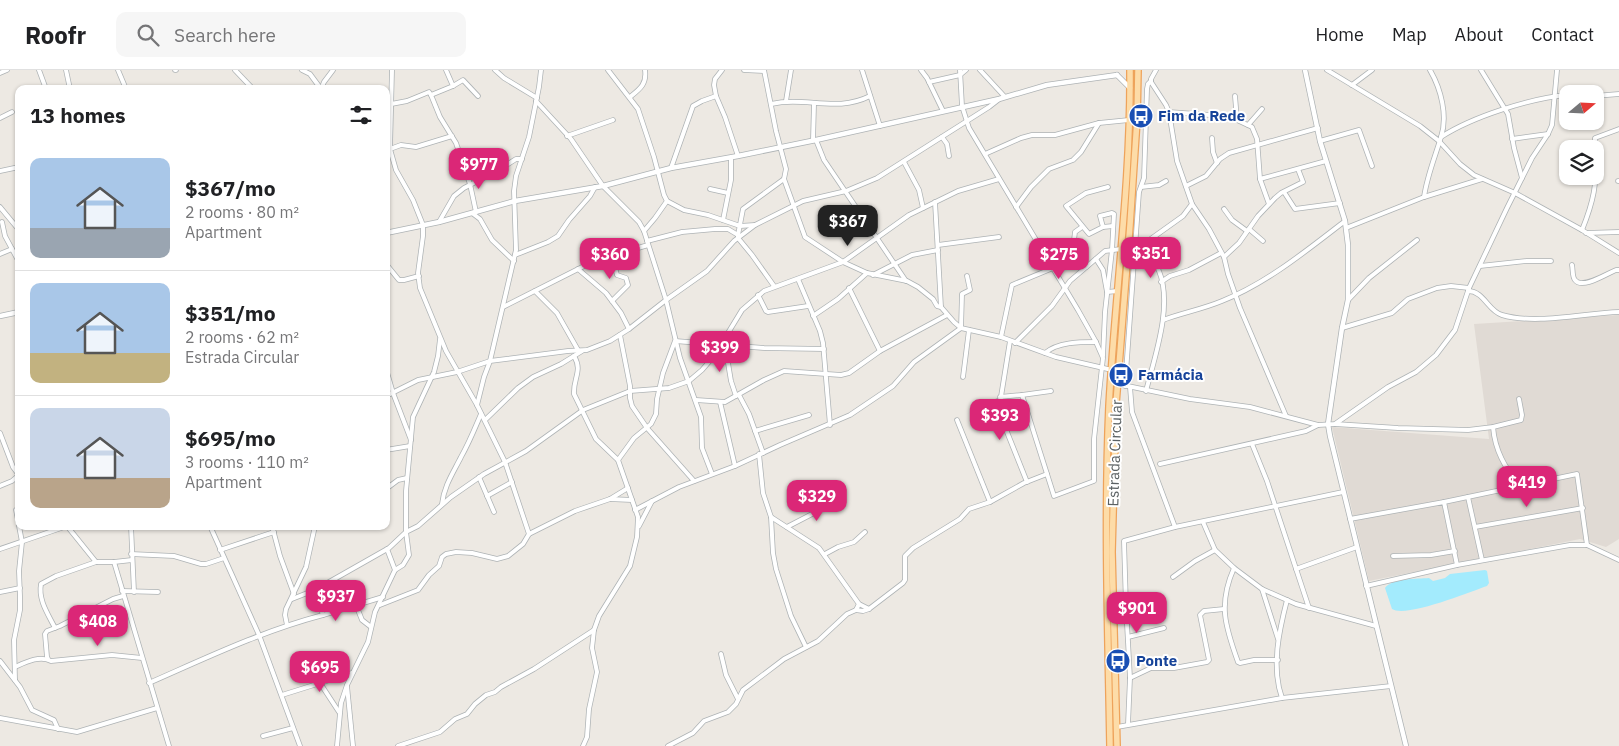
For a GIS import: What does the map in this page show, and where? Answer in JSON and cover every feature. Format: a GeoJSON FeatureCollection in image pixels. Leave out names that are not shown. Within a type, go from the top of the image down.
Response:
{"type":"FeatureCollection","features":[{"type":"Feature","properties":{"kind":"main road","name":"Estrada Circular"},"geometry":{"type":"LineString","coordinates":[[1110,746],[1106,568],[1107,478],[1112,370],[1129,120],[1130,70]]}},
{"type":"Feature","properties":{"kind":"main road","name":"Estrada Circular"},"geometry":{"type":"LineString","coordinates":[[1117,746],[1112,552],[1115,413],[1131,247],[1138,70]]}},
{"type":"Feature","properties":{"kind":"street"},"geometry":{"type":"LineString","coordinates":[[0,79],[1,73],[7,70]]}},
{"type":"Feature","properties":{"kind":"street"},"geometry":{"type":"LineString","coordinates":[[39,70],[45,85]]}},
{"type":"Feature","properties":{"kind":"street"},"geometry":{"type":"LineString","coordinates":[[66,70],[69,85]]}},
{"type":"Feature","properties":{"kind":"street"},"geometry":{"type":"LineString","coordinates":[[118,70],[124,85]]}},
{"type":"Feature","properties":{"kind":"street"},"geometry":{"type":"LineString","coordinates":[[235,70],[250,85]]}},
{"type":"Feature","properties":{"kind":"street"},"geometry":{"type":"LineString","coordinates":[[302,70],[310,74],[318,85]]}},
{"type":"Feature","properties":{"kind":"street"},"geometry":{"type":"LineString","coordinates":[[390,125],[392,70]]}},
{"type":"Feature","properties":{"kind":"street"},"geometry":{"type":"LineString","coordinates":[[446,70],[453,86]]}},
{"type":"Feature","properties":{"kind":"street"},"geometry":{"type":"LineString","coordinates":[[495,70],[537,100],[568,136],[603,186],[639,222],[644,231],[666,300],[675,341],[702,420],[702,448],[712,474]]}},
{"type":"Feature","properties":{"kind":"street"},"geometry":{"type":"LineString","coordinates":[[477,405],[514,261],[516,176],[529,137],[541,70]]}},
{"type":"Feature","properties":{"kind":"street"},"geometry":{"type":"LineString","coordinates":[[608,70],[630,97],[640,114],[667,201],[684,210],[740,226],[755,226]]}},
{"type":"Feature","properties":{"kind":"street"},"geometry":{"type":"LineString","coordinates":[[630,97],[645,82],[645,70]]}},
{"type":"Feature","properties":{"kind":"street"},"geometry":{"type":"LineString","coordinates":[[722,70],[714,82],[716,96],[738,156]]}},
{"type":"Feature","properties":{"kind":"street"},"geometry":{"type":"LineString","coordinates":[[744,70],[764,70],[786,169],[784,179],[792,206],[805,237],[843,262],[867,273],[907,281],[918,287],[933,299],[937,306],[961,328],[1001,338],[1045,353],[1112,370]]}},
{"type":"Feature","properties":{"kind":"street"},"geometry":{"type":"LineString","coordinates":[[786,101],[791,70]]}},
{"type":"Feature","properties":{"kind":"street"},"geometry":{"type":"LineString","coordinates":[[862,70],[880,126]]}},
{"type":"Feature","properties":{"kind":"street"},"geometry":{"type":"LineString","coordinates":[[921,70],[943,110]]}},
{"type":"Feature","properties":{"kind":"street"},"geometry":{"type":"LineString","coordinates":[[929,82],[966,70]]}},
{"type":"Feature","properties":{"kind":"street"},"geometry":{"type":"LineString","coordinates":[[980,70],[1005,97]]}},
{"type":"Feature","properties":{"kind":"street"},"geometry":{"type":"LineString","coordinates":[[1156,70],[1148,84],[1144,178],[1139,192],[1131,247],[1132,303],[1127,386],[1132,412],[1175,527]]}},
{"type":"Feature","properties":{"kind":"street"},"geometry":{"type":"LineString","coordinates":[[1305,70],[1320,141],[1340,202],[1346,228],[1349,281],[1348,300],[1328,424],[1406,746]]}},
{"type":"Feature","properties":{"kind":"street"},"geometry":{"type":"LineString","coordinates":[[1327,70],[1440,139],[1460,164],[1482,179],[1515,193],[1619,253]]}},
{"type":"Feature","properties":{"kind":"street"},"geometry":{"type":"LineString","coordinates":[[1352,85],[1372,70]]}},
{"type":"Feature","properties":{"kind":"street"},"geometry":{"type":"LineString","coordinates":[[1424,197],[1428,174],[1440,139],[1443,117],[1438,85],[1430,70]]}},
{"type":"Feature","properties":{"kind":"street"},"geometry":{"type":"LineString","coordinates":[[1481,70],[1508,114],[1522,178]]}},
{"type":"Feature","properties":{"kind":"street"},"geometry":{"type":"LineString","coordinates":[[1335,424],[1388,387],[1416,372],[1436,355],[1455,330],[1468,289],[1532,158],[1552,125],[1557,70]]}},
{"type":"Feature","properties":{"kind":"street"},"geometry":{"type":"LineString","coordinates":[[323,85],[330,71]]}},
{"type":"Feature","properties":{"kind":"street"},"geometry":{"type":"LineString","coordinates":[[960,72],[962,106],[966,122],[1065,288],[1103,358]]}},
{"type":"Feature","properties":{"kind":"street"},"geometry":{"type":"LineString","coordinates":[[390,232],[439,222],[515,201],[603,186],[671,168],[731,158],[880,126],[943,110],[999,99],[1047,85],[1119,72],[1130,88]]}},
{"type":"Feature","properties":{"kind":"street"},"geometry":{"type":"LineString","coordinates":[[431,95],[463,80],[478,96]]}},
{"type":"Feature","properties":{"kind":"street"},"geometry":{"type":"LineString","coordinates":[[1151,81],[1169,112],[1174,150],[1192,204],[1222,255],[1235,295],[1286,416]]}},
{"type":"Feature","properties":{"kind":"street"},"geometry":{"type":"LineString","coordinates":[[392,103],[408,101],[429,92],[440,117],[456,144],[470,184],[476,212],[492,240],[514,261]]}},
{"type":"Feature","properties":{"kind":"street"},"geometry":{"type":"LineString","coordinates":[[1604,95],[1619,94]]}},
{"type":"Feature","properties":{"kind":"street"},"geometry":{"type":"LineString","coordinates":[[671,168],[693,106],[698,102],[716,96]]}},
{"type":"Feature","properties":{"kind":"street"},"geometry":{"type":"LineString","coordinates":[[771,104],[786,101],[814,104],[848,104],[856,103],[870,96]]}},
{"type":"Feature","properties":{"kind":"street"},"geometry":{"type":"LineString","coordinates":[[1236,96],[1237,120]]}},
{"type":"Feature","properties":{"kind":"street"},"geometry":{"type":"LineString","coordinates":[[1440,139],[1470,121],[1505,108],[1559,96]]}},
{"type":"Feature","properties":{"kind":"street"},"geometry":{"type":"LineString","coordinates":[[390,394],[418,380],[457,372],[490,360],[580,351],[610,341],[707,272],[738,236],[792,206],[813,198],[846,191],[877,178],[999,99]]}},
{"type":"Feature","properties":{"kind":"street"},"geometry":{"type":"LineString","coordinates":[[814,104],[814,140],[824,160],[907,281]]}},
{"type":"Feature","properties":{"kind":"street"},"geometry":{"type":"LineString","coordinates":[[1248,125],[1262,108]]}},
{"type":"Feature","properties":{"kind":"street"},"geometry":{"type":"LineString","coordinates":[[0,118],[12,112]]}},
{"type":"Feature","properties":{"kind":"street"},"geometry":{"type":"LineString","coordinates":[[1169,112],[1210,115],[1237,120],[1248,125],[1255,133],[1258,145],[1260,179],[1269,204]]}},
{"type":"Feature","properties":{"kind":"street"},"geometry":{"type":"LineString","coordinates":[[568,136],[614,120]]}},
{"type":"Feature","properties":{"kind":"street"},"geometry":{"type":"LineString","coordinates":[[985,154],[1020,138],[1032,135],[1055,135],[1099,123],[1129,120]]}},
{"type":"Feature","properties":{"kind":"street"},"geometry":{"type":"LineString","coordinates":[[1016,207],[1031,187],[1049,169],[1073,160],[1099,123]]}},
{"type":"Feature","properties":{"kind":"street"},"geometry":{"type":"LineString","coordinates":[[1186,186],[1206,176],[1220,159],[1229,153],[1318,128]]}},
{"type":"Feature","properties":{"kind":"street"},"geometry":{"type":"LineString","coordinates":[[1595,140],[1595,138],[1619,129]]}},
{"type":"Feature","properties":{"kind":"street"},"geometry":{"type":"LineString","coordinates":[[1320,141],[1359,130],[1372,166]]}},
{"type":"Feature","properties":{"kind":"street"},"geometry":{"type":"LineString","coordinates":[[1512,139],[1548,134]]}},
{"type":"Feature","properties":{"kind":"street"},"geometry":{"type":"LineString","coordinates":[[390,147],[401,145],[416,147],[452,136]]}},
{"type":"Feature","properties":{"kind":"street"},"geometry":{"type":"LineString","coordinates":[[942,137],[947,144],[949,156]]}},
{"type":"Feature","properties":{"kind":"street"},"geometry":{"type":"LineString","coordinates":[[1212,138],[1213,152],[1217,163]]}},
{"type":"Feature","properties":{"kind":"street"},"geometry":{"type":"LineString","coordinates":[[390,153],[396,170],[413,200],[423,225],[418,276],[420,288],[457,372],[477,405],[505,462],[529,534]]}},
{"type":"Feature","properties":{"kind":"street"},"geometry":{"type":"LineString","coordinates":[[723,220],[731,180],[731,158]]}},
{"type":"Feature","properties":{"kind":"street"},"geometry":{"type":"LineString","coordinates":[[439,222],[454,196],[470,184],[516,159],[522,159]]}},
{"type":"Feature","properties":{"kind":"street"},"geometry":{"type":"LineString","coordinates":[[1260,179],[1326,161]]}},
{"type":"Feature","properties":{"kind":"street"},"geometry":{"type":"LineString","coordinates":[[904,162],[919,190],[923,208]]}},
{"type":"Feature","properties":{"kind":"street"},"geometry":{"type":"LineString","coordinates":[[0,171],[15,168]]}},
{"type":"Feature","properties":{"kind":"street"},"geometry":{"type":"LineString","coordinates":[[1161,282],[1170,276],[1189,270],[1222,255],[1239,242],[1269,204],[1284,192],[1303,182],[1298,169]]}},
{"type":"Feature","properties":{"kind":"street"},"geometry":{"type":"LineString","coordinates":[[738,236],[743,209],[784,179]]}},
{"type":"Feature","properties":{"kind":"street"},"geometry":{"type":"LineString","coordinates":[[292,599],[315,590],[387,549],[406,532],[418,526],[442,504],[479,477],[526,452],[583,410],[630,391],[669,388],[689,381],[702,370],[724,344],[737,317],[758,295],[774,286],[843,262],[909,215],[958,191],[999,179]]}},
{"type":"Feature","properties":{"kind":"street"},"geometry":{"type":"LineString","coordinates":[[1346,228],[1424,197],[1482,179]]}},
{"type":"Feature","properties":{"kind":"street"},"geometry":{"type":"LineString","coordinates":[[1141,187],[1153,187],[1166,181]]}},
{"type":"Feature","properties":{"kind":"street"},"geometry":{"type":"LineString","coordinates":[[1582,230],[1588,215],[1595,185]]}},
{"type":"Feature","properties":{"kind":"street"},"geometry":{"type":"LineString","coordinates":[[515,255],[558,236],[595,187]]}},
{"type":"Feature","properties":{"kind":"street"},"geometry":{"type":"LineString","coordinates":[[1108,187],[1091,191],[1066,206],[1088,234],[1103,227],[1113,226]]}},
{"type":"Feature","properties":{"kind":"street"},"geometry":{"type":"LineString","coordinates":[[710,189],[728,193]]}},
{"type":"Feature","properties":{"kind":"street"},"geometry":{"type":"LineString","coordinates":[[1284,192],[1295,209],[1340,202]]}},
{"type":"Feature","properties":{"kind":"street"},"geometry":{"type":"LineString","coordinates":[[644,231],[656,218],[667,201]]}},
{"type":"Feature","properties":{"kind":"street"},"geometry":{"type":"LineString","coordinates":[[935,202],[941,308]]}},
{"type":"Feature","properties":{"kind":"street"},"geometry":{"type":"LineString","coordinates":[[1142,254],[1141,246],[1183,216],[1192,204]]}},
{"type":"Feature","properties":{"kind":"street"},"geometry":{"type":"LineString","coordinates":[[1,209],[1,222],[5,236],[15,255]]}},
{"type":"Feature","properties":{"kind":"street"},"geometry":{"type":"LineString","coordinates":[[1,209],[15,225]]}},
{"type":"Feature","properties":{"kind":"street"},"geometry":{"type":"LineString","coordinates":[[1224,209],[1232,220],[1263,240]]}},
{"type":"Feature","properties":{"kind":"street"},"geometry":{"type":"LineString","coordinates":[[476,212],[480,219]]}},
{"type":"Feature","properties":{"kind":"street"},"geometry":{"type":"LineString","coordinates":[[1022,395],[1054,496],[1094,481],[1094,439],[1112,250],[1114,217],[1112,213],[1100,216],[1103,227]]}},
{"type":"Feature","properties":{"kind":"street"},"geometry":{"type":"LineString","coordinates":[[1163,320],[1206,307],[1235,295],[1280,270],[1345,221]]}},
{"type":"Feature","properties":{"kind":"street"},"geometry":{"type":"LineString","coordinates":[[1082,227],[1075,232],[1074,240],[1086,267]]}},
{"type":"Feature","properties":{"kind":"street"},"geometry":{"type":"LineString","coordinates":[[503,307],[592,262],[682,232],[715,229],[728,229],[738,236],[774,286]]}},
{"type":"Feature","properties":{"kind":"street"},"geometry":{"type":"LineString","coordinates":[[1586,233],[1619,232]]}},
{"type":"Feature","properties":{"kind":"street"},"geometry":{"type":"LineString","coordinates":[[873,275],[912,255],[938,248],[999,237]]}},
{"type":"Feature","properties":{"kind":"street"},"geometry":{"type":"LineString","coordinates":[[1348,300],[1368,278],[1417,240]]}},
{"type":"Feature","properties":{"kind":"street"},"geometry":{"type":"LineString","coordinates":[[1131,247],[1152,262],[1158,270],[1165,300],[1163,320],[1146,390]]}},
{"type":"Feature","properties":{"kind":"street"},"geometry":{"type":"LineString","coordinates":[[0,254],[12,249]]}},
{"type":"Feature","properties":{"kind":"street"},"geometry":{"type":"LineString","coordinates":[[1015,343],[1052,306],[1070,281],[1106,251],[1121,249]]}},
{"type":"Feature","properties":{"kind":"street"},"geometry":{"type":"LineString","coordinates":[[1614,250],[1619,249]]}},
{"type":"Feature","properties":{"kind":"street"},"geometry":{"type":"LineString","coordinates":[[612,256],[618,275],[626,278],[628,285],[612,301]]}},
{"type":"Feature","properties":{"kind":"street"},"geometry":{"type":"LineString","coordinates":[[1096,259],[1103,270],[1107,292]]}},
{"type":"Feature","properties":{"kind":"street"},"geometry":{"type":"LineString","coordinates":[[1480,266],[1551,260]]}},
{"type":"Feature","properties":{"kind":"street"},"geometry":{"type":"LineString","coordinates":[[1572,265],[1574,278],[1579,283],[1590,282],[1619,270]]}},
{"type":"Feature","properties":{"kind":"street"},"geometry":{"type":"LineString","coordinates":[[1001,338],[1012,285],[1053,268]]}},
{"type":"Feature","properties":{"kind":"street"},"geometry":{"type":"LineString","coordinates":[[390,269],[399,280],[418,276]]}},
{"type":"Feature","properties":{"kind":"street"},"geometry":{"type":"LineString","coordinates":[[578,269],[606,293],[629,329]]}},
{"type":"Feature","properties":{"kind":"street"},"geometry":{"type":"LineString","coordinates":[[813,316],[838,299],[867,273]]}},
{"type":"Feature","properties":{"kind":"street"},"geometry":{"type":"LineString","coordinates":[[961,328],[962,294],[970,290],[967,276]]}},
{"type":"Feature","properties":{"kind":"street"},"geometry":{"type":"LineString","coordinates":[[798,278],[820,331],[824,349],[830,425]]}},
{"type":"Feature","properties":{"kind":"street"},"geometry":{"type":"LineString","coordinates":[[1342,328],[1392,313],[1408,299],[1437,288],[1456,286],[1478,293],[1489,306],[1503,316],[1545,318],[1619,312]]}},
{"type":"Feature","properties":{"kind":"street"},"geometry":{"type":"LineString","coordinates":[[849,288],[880,351]]}},
{"type":"Feature","properties":{"kind":"street"},"geometry":{"type":"LineString","coordinates":[[535,290],[557,313],[580,351]]}},
{"type":"Feature","properties":{"kind":"street"},"geometry":{"type":"LineString","coordinates":[[1107,292],[1118,291]]}},
{"type":"Feature","properties":{"kind":"street"},"geometry":{"type":"LineString","coordinates":[[758,295],[766,311],[808,306]]}},
{"type":"Feature","properties":{"kind":"street"},"geometry":{"type":"LineString","coordinates":[[0,316],[15,313]]}},
{"type":"Feature","properties":{"kind":"street"},"geometry":{"type":"LineString","coordinates":[[696,400],[720,402],[738,396],[764,380],[784,371],[841,375],[849,373],[880,351],[947,315]]}},
{"type":"Feature","properties":{"kind":"street"},"geometry":{"type":"LineString","coordinates":[[636,510],[694,481],[735,466],[830,425],[857,411],[893,386],[924,354],[961,328]]}},
{"type":"Feature","properties":{"kind":"street"},"geometry":{"type":"LineString","coordinates":[[1122,328],[1130,328]]}},
{"type":"Feature","properties":{"kind":"street"},"geometry":{"type":"LineString","coordinates":[[963,377],[969,330]]}},
{"type":"Feature","properties":{"kind":"street"},"geometry":{"type":"LineString","coordinates":[[620,335],[632,406],[647,428],[694,481]]}},
{"type":"Feature","properties":{"kind":"street"},"geometry":{"type":"LineString","coordinates":[[337,746],[339,712],[347,685],[368,642],[375,612],[395,570],[403,565],[409,555],[406,532],[407,478],[413,417],[432,378],[438,356],[440,337]]}},
{"type":"Feature","properties":{"kind":"street"},"geometry":{"type":"LineString","coordinates":[[675,341],[791,349],[824,349]]}},
{"type":"Feature","properties":{"kind":"street"},"geometry":{"type":"LineString","coordinates":[[618,460],[634,438],[651,424],[656,414],[659,388],[668,355],[675,341]]}},
{"type":"Feature","properties":{"kind":"street"},"geometry":{"type":"LineString","coordinates":[[1010,341],[1000,398],[1001,417],[1028,482]]}},
{"type":"Feature","properties":{"kind":"street"},"geometry":{"type":"LineString","coordinates":[[1045,353],[1058,346],[1096,342]]}},
{"type":"Feature","properties":{"kind":"street"},"geometry":{"type":"LineString","coordinates":[[724,344],[731,381],[755,431],[761,454],[763,493],[772,518],[773,554],[776,569],[791,616],[806,647]]}},
{"type":"Feature","properties":{"kind":"street"},"geometry":{"type":"LineString","coordinates":[[485,420],[532,377],[574,356],[580,351]]}},
{"type":"Feature","properties":{"kind":"street"},"geometry":{"type":"LineString","coordinates":[[574,356],[579,366],[573,387],[574,394],[583,410],[587,423],[599,443],[618,460],[636,510],[638,527]]}},
{"type":"Feature","properties":{"kind":"street"},"geometry":{"type":"LineString","coordinates":[[390,383],[411,444]]}},
{"type":"Feature","properties":{"kind":"street"},"geometry":{"type":"LineString","coordinates":[[1118,384],[1250,407],[1318,425]]}},
{"type":"Feature","properties":{"kind":"street"},"geometry":{"type":"LineString","coordinates":[[975,410],[1000,398],[1051,391]]}},
{"type":"Feature","properties":{"kind":"street"},"geometry":{"type":"LineString","coordinates":[[1160,464],[1306,431],[1318,425],[1335,424],[1468,430],[1493,427],[1523,419],[1519,399]]}},
{"type":"Feature","properties":{"kind":"street"},"geometry":{"type":"LineString","coordinates":[[720,402],[735,466]]}},
{"type":"Feature","properties":{"kind":"street"},"geometry":{"type":"LineString","coordinates":[[442,504],[448,481],[481,414]]}},
{"type":"Feature","properties":{"kind":"street"},"geometry":{"type":"LineString","coordinates":[[755,431],[809,414]]}},
{"type":"Feature","properties":{"kind":"street"},"geometry":{"type":"LineString","coordinates":[[957,420],[990,502]]}},
{"type":"Feature","properties":{"kind":"street"},"geometry":{"type":"LineString","coordinates":[[1493,427],[1498,454],[1504,466],[1519,486]]}},
{"type":"Feature","properties":{"kind":"street"},"geometry":{"type":"LineString","coordinates":[[0,433],[15,470]]}},
{"type":"Feature","properties":{"kind":"street"},"geometry":{"type":"LineString","coordinates":[[390,449],[411,444]]}},
{"type":"Feature","properties":{"kind":"street"},"geometry":{"type":"LineString","coordinates":[[1252,444],[1309,608]]}},
{"type":"Feature","properties":{"kind":"street"},"geometry":{"type":"LineString","coordinates":[[856,610],[869,609],[905,582],[905,556],[913,548],[960,519],[969,509],[990,502],[1046,474]]}},
{"type":"Feature","properties":{"kind":"street"},"geometry":{"type":"LineString","coordinates":[[1350,519],[1444,502],[1577,474],[1588,544]]}},
{"type":"Feature","properties":{"kind":"street"},"geometry":{"type":"LineString","coordinates":[[479,477],[494,512]]}},
{"type":"Feature","properties":{"kind":"street"},"geometry":{"type":"LineString","coordinates":[[0,486],[15,478]]}},
{"type":"Feature","properties":{"kind":"street"},"geometry":{"type":"LineString","coordinates":[[390,486],[398,480],[407,478]]}},
{"type":"Feature","properties":{"kind":"street"},"geometry":{"type":"LineString","coordinates":[[487,496],[512,482]]}},
{"type":"Feature","properties":{"kind":"street"},"geometry":{"type":"LineString","coordinates":[[380,604],[418,590],[429,574],[439,566],[442,557],[446,554],[456,552],[472,553],[497,559],[508,556],[523,544],[529,534],[575,511],[610,499],[628,488]]}},
{"type":"Feature","properties":{"kind":"street"},"geometry":{"type":"LineString","coordinates":[[1128,724],[1130,678],[1124,541],[1175,527],[1343,492]]}},
{"type":"Feature","properties":{"kind":"street"},"geometry":{"type":"LineString","coordinates":[[1468,497],[1482,560]]}},
{"type":"Feature","properties":{"kind":"street"},"geometry":{"type":"LineString","coordinates":[[610,499],[632,500]]}},
{"type":"Feature","properties":{"kind":"street"},"geometry":{"type":"LineString","coordinates":[[787,528],[839,500]]}},
{"type":"Feature","properties":{"kind":"street"},"geometry":{"type":"LineString","coordinates":[[583,746],[587,737],[589,709],[597,672],[592,648],[594,630],[599,616],[630,566],[638,527],[652,501]]}},
{"type":"Feature","properties":{"kind":"street"},"geometry":{"type":"LineString","coordinates":[[1444,502],[1458,565]]}},
{"type":"Feature","properties":{"kind":"street"},"geometry":{"type":"LineString","coordinates":[[1475,527],[1583,508]]}},
{"type":"Feature","properties":{"kind":"street"},"geometry":{"type":"LineString","coordinates":[[772,518],[819,548],[859,604],[869,609]]}},
{"type":"Feature","properties":{"kind":"street"},"geometry":{"type":"LineString","coordinates":[[1204,522],[1215,550],[1234,568],[1262,589],[1309,608],[1376,626]]}},
{"type":"Feature","properties":{"kind":"street"},"geometry":{"type":"LineString","coordinates":[[15,680],[14,640],[20,610],[19,571],[22,542],[20,530]]}},
{"type":"Feature","properties":{"kind":"street"},"geometry":{"type":"LineString","coordinates":[[0,550],[56,530]]}},
{"type":"Feature","properties":{"kind":"street"},"geometry":{"type":"LineString","coordinates":[[70,530],[96,562]]}},
{"type":"Feature","properties":{"kind":"street"},"geometry":{"type":"LineString","coordinates":[[131,530],[134,592]]}},
{"type":"Feature","properties":{"kind":"street"},"geometry":{"type":"LineString","coordinates":[[212,530],[260,635],[300,746]]}},
{"type":"Feature","properties":{"kind":"street"},"geometry":{"type":"LineString","coordinates":[[287,625],[286,609],[306,567],[314,530]]}},
{"type":"Feature","properties":{"kind":"street"},"geometry":{"type":"LineString","coordinates":[[220,550],[274,532],[280,556],[294,594]]}},
{"type":"Feature","properties":{"kind":"street"},"geometry":{"type":"LineString","coordinates":[[825,554],[854,542],[866,532]]}},
{"type":"Feature","properties":{"kind":"street"},"geometry":{"type":"LineString","coordinates":[[1366,586],[1482,560],[1570,545],[1588,544],[1619,560]]}},
{"type":"Feature","properties":{"kind":"street"},"geometry":{"type":"LineString","coordinates":[[1296,569],[1357,547]]}},
{"type":"Feature","properties":{"kind":"street"},"geometry":{"type":"LineString","coordinates":[[387,549],[395,570]]}},
{"type":"Feature","properties":{"kind":"street"},"geometry":{"type":"LineString","coordinates":[[1173,577],[1195,561],[1215,550]]}},
{"type":"Feature","properties":{"kind":"street"},"geometry":{"type":"LineString","coordinates":[[1393,556],[1431,555],[1455,551]]}},
{"type":"Feature","properties":{"kind":"street"},"geometry":{"type":"LineString","coordinates":[[132,554],[174,556],[201,564],[224,558]]}},
{"type":"Feature","properties":{"kind":"street"},"geometry":{"type":"LineString","coordinates":[[55,628],[42,602],[40,584],[56,576],[96,562],[132,560]]}},
{"type":"Feature","properties":{"kind":"street"},"geometry":{"type":"LineString","coordinates":[[114,562],[169,746]]}},
{"type":"Feature","properties":{"kind":"street"},"geometry":{"type":"LineString","coordinates":[[1234,568],[1226,590],[1224,609],[1226,627],[1238,663],[1254,660],[1278,660]]}},
{"type":"Feature","properties":{"kind":"street"},"geometry":{"type":"LineString","coordinates":[[0,592],[20,588]]}},
{"type":"Feature","properties":{"kind":"street"},"geometry":{"type":"LineString","coordinates":[[1262,589],[1278,641]]}},
{"type":"Feature","properties":{"kind":"street"},"geometry":{"type":"LineString","coordinates":[[315,590],[323,615]]}},
{"type":"Feature","properties":{"kind":"street"},"geometry":{"type":"LineString","coordinates":[[48,659],[46,631],[123,593],[158,592]]}},
{"type":"Feature","properties":{"kind":"street"},"geometry":{"type":"LineString","coordinates":[[149,683],[287,625],[334,613],[383,597]]}},
{"type":"Feature","properties":{"kind":"street"},"geometry":{"type":"LineString","coordinates":[[1282,698],[1277,680],[1278,641],[1287,600]]}},
{"type":"Feature","properties":{"kind":"street"},"geometry":{"type":"LineString","coordinates":[[668,746],[676,744],[693,733],[704,720],[728,712],[743,690],[784,659],[818,641],[843,617],[856,610],[859,604]]}},
{"type":"Feature","properties":{"kind":"street"},"geometry":{"type":"LineString","coordinates":[[356,605],[362,620],[371,628]]}},
{"type":"Feature","properties":{"kind":"street"},"geometry":{"type":"LineString","coordinates":[[1130,678],[1151,668],[1174,668],[1207,662],[1209,660],[1200,615],[1204,611],[1224,609]]}},
{"type":"Feature","properties":{"kind":"street"},"geometry":{"type":"LineString","coordinates":[[1128,637],[1164,628]]}},
{"type":"Feature","properties":{"kind":"street"},"geometry":{"type":"LineString","coordinates":[[398,746],[440,732],[455,719],[467,714],[486,695],[495,692],[534,669],[594,630]]}},
{"type":"Feature","properties":{"kind":"street"},"geometry":{"type":"LineString","coordinates":[[721,654],[726,674],[738,699]]}},
{"type":"Feature","properties":{"kind":"street"},"geometry":{"type":"LineString","coordinates":[[15,667],[34,659],[48,659],[51,661],[112,655],[142,658]]}},
{"type":"Feature","properties":{"kind":"street"},"geometry":{"type":"LineString","coordinates":[[311,660],[320,683],[339,712]]}},
{"type":"Feature","properties":{"kind":"street"},"geometry":{"type":"LineString","coordinates":[[0,661],[15,680],[32,710],[54,720],[58,728]]}},
{"type":"Feature","properties":{"kind":"street"},"geometry":{"type":"LineString","coordinates":[[282,695],[352,673]]}},
{"type":"Feature","properties":{"kind":"street"},"geometry":{"type":"LineString","coordinates":[[347,685],[354,746]]}},
{"type":"Feature","properties":{"kind":"street"},"geometry":{"type":"LineString","coordinates":[[1117,727],[1282,698],[1391,686]]}},
{"type":"Feature","properties":{"kind":"street"},"geometry":{"type":"LineString","coordinates":[[0,718],[80,732],[157,708]]}},
{"type":"Feature","properties":{"kind":"street"},"geometry":{"type":"LineString","coordinates":[[263,736],[293,728]]}},
{"type":"Feature","properties":{"kind":"shaded area"},"geometry":{"type":"Polygon","coordinates":[[[1619,315],[1619,539],[1606,547],[1580,539],[1369,581],[1332,427],[1489,439],[1474,324],[1619,315]]]}},
{"type":"Feature","properties":{"kind":"water"},"geometry":{"type":"Polygon","coordinates":[[[1487,571],[1489,583],[1487,586],[1438,603],[1410,610],[1399,611],[1392,609],[1385,588],[1393,582],[1429,578],[1433,581],[1445,578],[1450,574],[1487,571]]]}},
{"type":"Feature","properties":{"kind":"place","name":"Fim da Rede"},"geometry":{"type":"Point","coordinates":[1141,116]}},
{"type":"Feature","properties":{"kind":"place","name":"Farmácia"},"geometry":{"type":"Point","coordinates":[1121,375]}},
{"type":"Feature","properties":{"kind":"place","name":"Ponte"},"geometry":{"type":"Point","coordinates":[1118,661]}}]}
